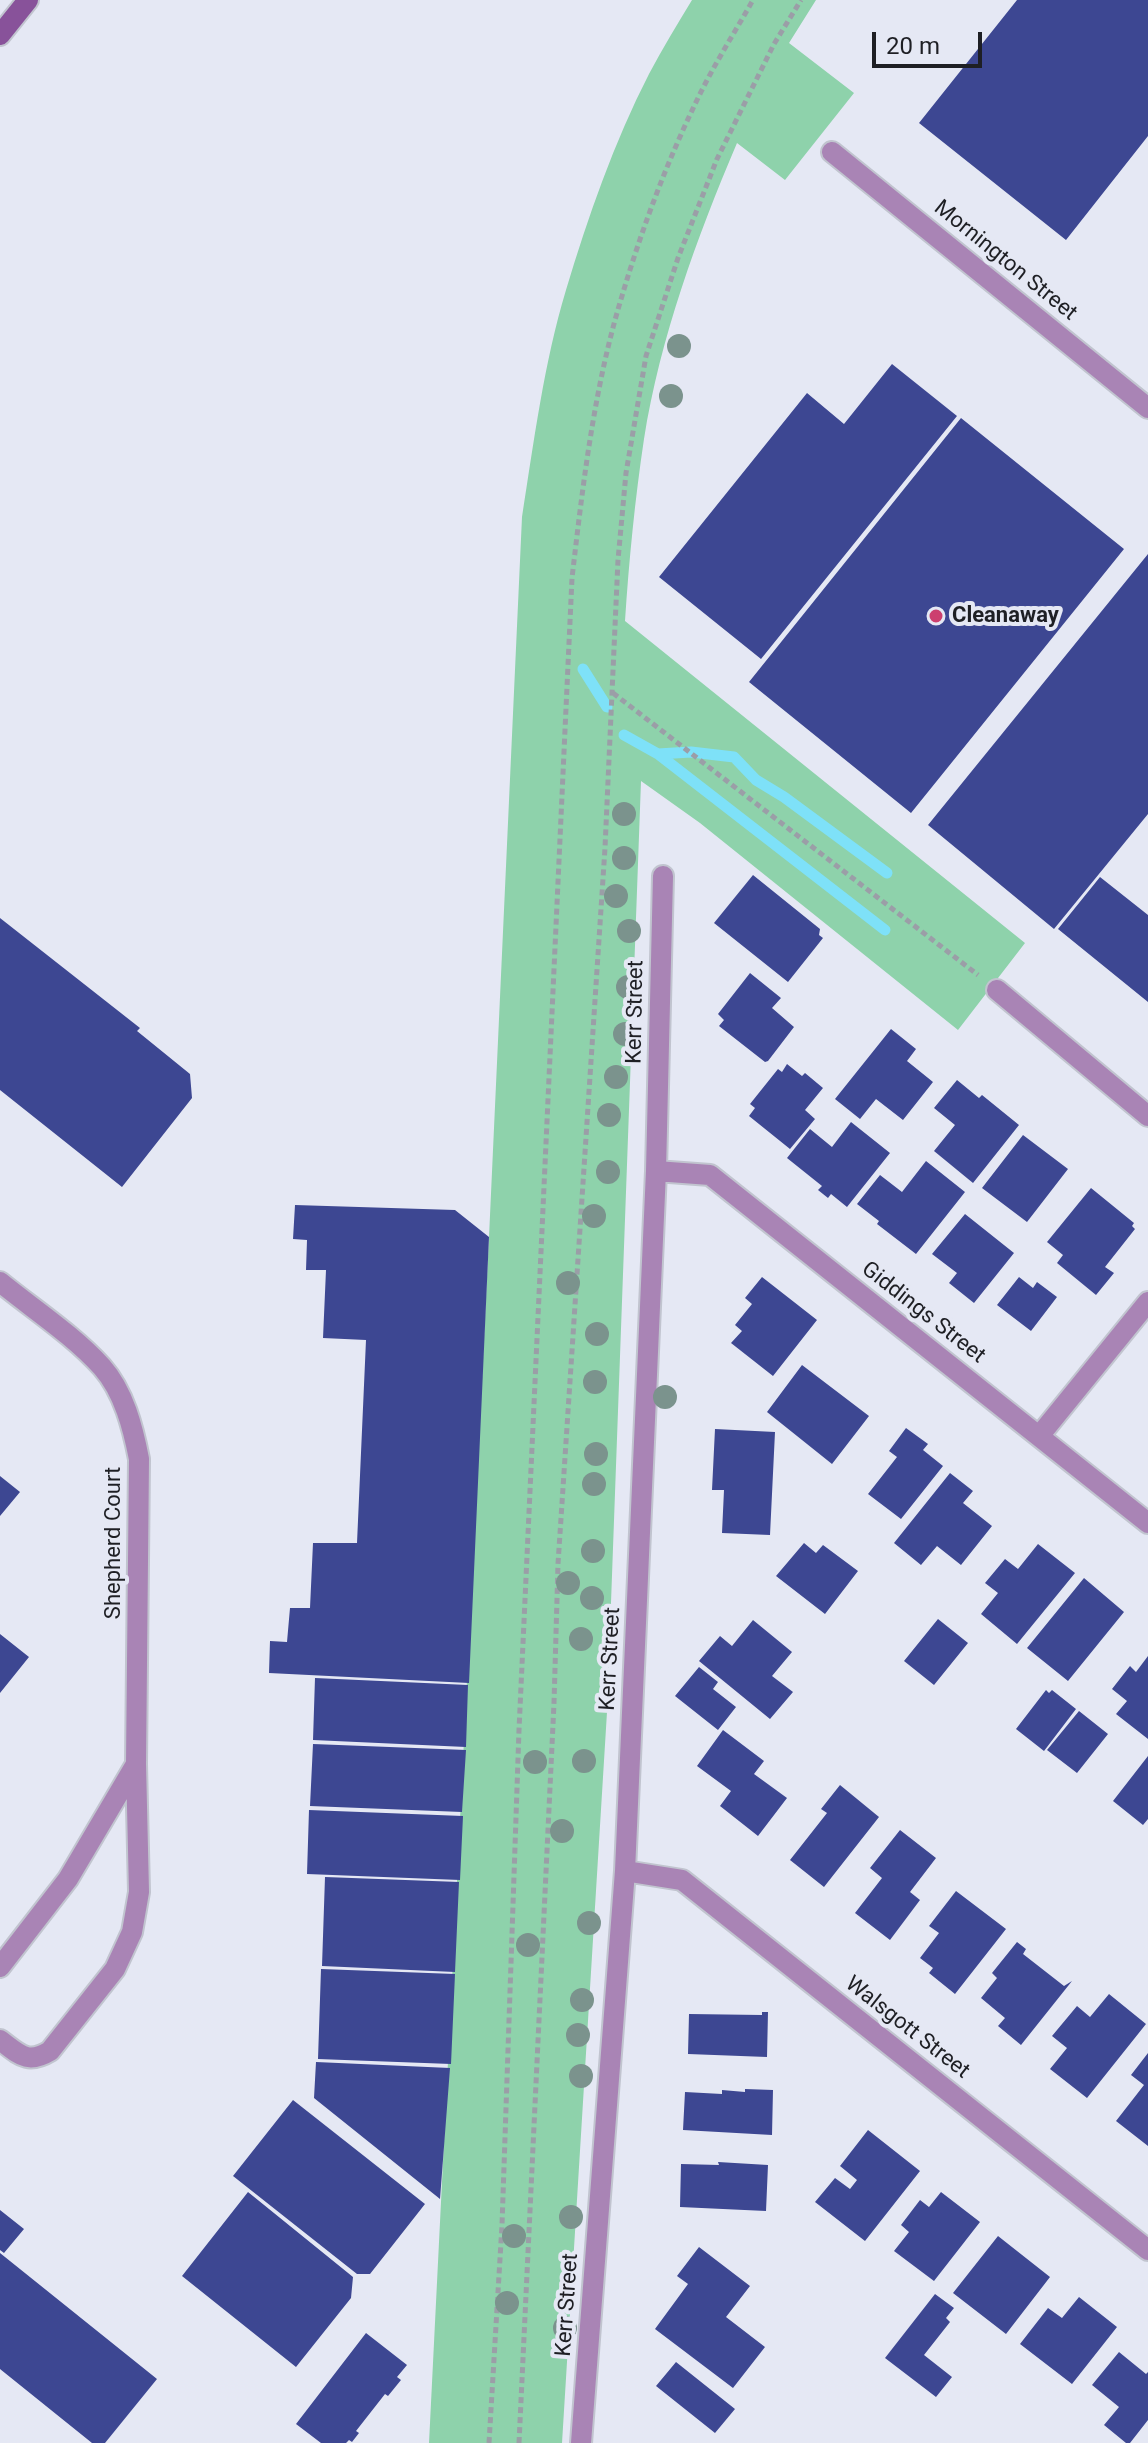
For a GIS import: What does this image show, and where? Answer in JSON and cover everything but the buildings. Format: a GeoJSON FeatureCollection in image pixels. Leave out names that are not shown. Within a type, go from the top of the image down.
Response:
{"type":"FeatureCollection","features":[{"type":"Feature","properties":{"kind":"main road"},"geometry":{"type":"LineString","coordinates":[[0,35],[28,0]]}},
{"type":"Feature","properties":{"kind":"street","name":"Mornington Street"},"geometry":{"type":"LineString","coordinates":[[832,152],[1148,408]]}},
{"type":"Feature","properties":{"kind":"street","name":"Kerr Street"},"geometry":{"type":"LineString","coordinates":[[581,2443],[625,1871],[656,1171],[663,876]]}},
{"type":"Feature","properties":{"kind":"street"},"geometry":{"type":"LineString","coordinates":[[997,990],[1148,1116]]}},
{"type":"Feature","properties":{"kind":"street","name":"Giddings Street"},"geometry":{"type":"LineString","coordinates":[[656,1171],[710,1175],[1148,1523]]}},
{"type":"Feature","properties":{"kind":"street","name":"Shepherd Court"},"geometry":{"type":"LineString","coordinates":[[0,1282],[103,1368],[120,1396],[132,1425],[139,1459],[136,1764],[139,1892],[132,1932],[121,1959],[104,1986],[50,2051],[38,2058],[28,2058],[0,2040]]}},
{"type":"Feature","properties":{"kind":"street"},"geometry":{"type":"LineString","coordinates":[[1040,1435],[1148,1302]]}},
{"type":"Feature","properties":{"kind":"street"},"geometry":{"type":"LineString","coordinates":[[0,1967],[68,1879],[136,1764]]}},
{"type":"Feature","properties":{"kind":"street","name":"Walsgott Street"},"geometry":{"type":"LineString","coordinates":[[625,1871],[682,1880],[1148,2250]]}},
{"type":"Feature","properties":{"kind":"path"},"geometry":{"type":"LineString","coordinates":[[489,2443],[502,2225],[519,1730],[572,578],[585,469],[600,383],[622,296],[659,190],[699,95],[753,0]]}},
{"type":"Feature","properties":{"kind":"path"},"geometry":{"type":"LineString","coordinates":[[519,2443],[558,1564],[613,693],[618,560],[626,473],[646,356],[678,258],[717,159],[774,44],[801,0]]}},
{"type":"Feature","properties":{"kind":"path"},"geometry":{"type":"LineString","coordinates":[[613,693],[997,990]]}},
{"type":"Feature","properties":{"kind":"green space"},"geometry":{"type":"Polygon","coordinates":[[[692,0],[816,0],[789,43],[854,93],[785,180],[737,143],[694,251],[670,326],[651,401],[641,462],[625,621],[1025,943],[958,1030],[700,823],[641,781],[607,1712],[562,2443],[429,2443],[522,517],[552,346],[583,235],[636,100],[692,0]]]}},
{"type":"Feature","properties":{"kind":"waterway"},"geometry":{"type":"LineString","coordinates":[[583,669],[607,707]]}},
{"type":"Feature","properties":{"kind":"waterway"},"geometry":{"type":"LineString","coordinates":[[624,735],[658,754],[691,752],[734,757],[756,780],[887,873]]}},
{"type":"Feature","properties":{"kind":"waterway"},"geometry":{"type":"LineString","coordinates":[[658,754],[885,930]]}},
{"type":"Feature","properties":{"kind":"place","name":"Cleanaway"},"geometry":{"type":"Point","coordinates":[936,616]}}]}
